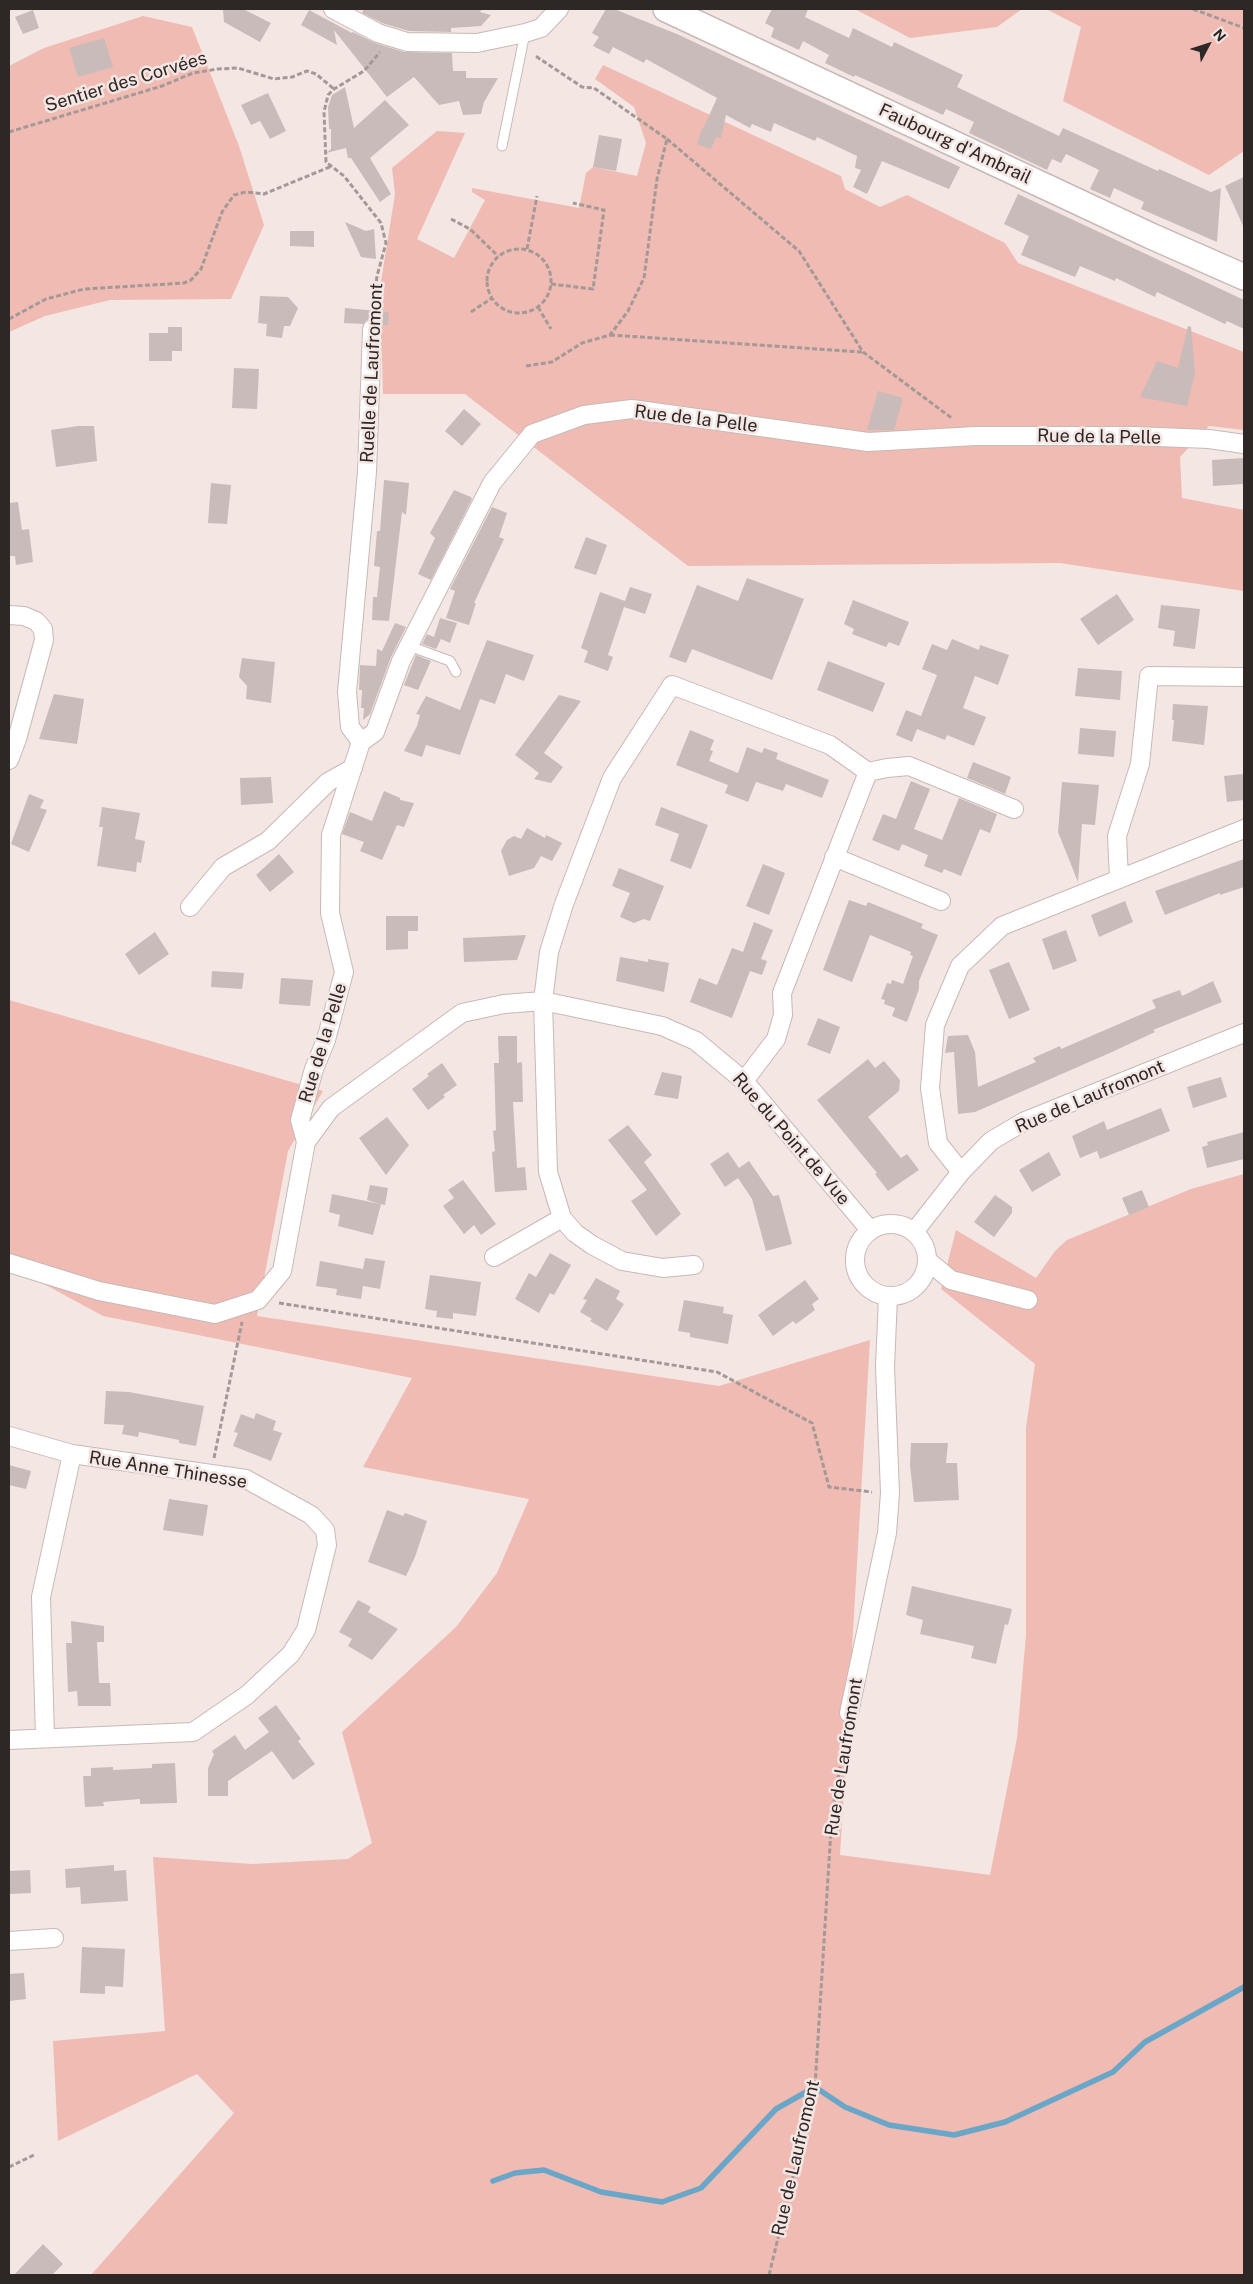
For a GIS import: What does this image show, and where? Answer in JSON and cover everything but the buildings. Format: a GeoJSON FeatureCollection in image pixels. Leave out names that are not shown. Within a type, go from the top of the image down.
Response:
{"type":"FeatureCollection","features":[{"type":"Feature","properties":{"kind":"main road","name":"Faubourg d'Ambrail"},"geometry":{"type":"LineString","coordinates":[[666,9],[1151,236],[1244,277]]}},
{"type":"Feature","properties":{"kind":"street"},"geometry":{"type":"LineString","coordinates":[[333,9],[378,33],[407,42],[477,43],[523,40],[541,28],[559,9]]}},
{"type":"Feature","properties":{"kind":"street","name":"Ruelle de Laufromont"},"geometry":{"type":"LineString","coordinates":[[361,742],[350,727],[347,692],[367,472],[372,329]]}},
{"type":"Feature","properties":{"kind":"street","name":"Rue de la Pelle"},"geometry":{"type":"LineString","coordinates":[[306,1142],[300,1120],[314,1070],[326,1040],[344,972],[330,913],[331,835],[352,768],[361,742],[375,732],[401,661],[492,483],[532,434],[584,415],[632,410],[868,442],[976,436],[1133,436],[1209,439],[1244,444]]}},
{"type":"Feature","properties":{"kind":"street"},"geometry":{"type":"LineString","coordinates":[[9,615],[24,616],[36,621],[43,629],[44,640],[17,739],[9,760]]}},
{"type":"Feature","properties":{"kind":"street"},"geometry":{"type":"LineString","coordinates":[[1119,879],[1117,836],[1140,764],[1149,676],[1244,678]]}},
{"type":"Feature","properties":{"kind":"street"},"geometry":{"type":"LineString","coordinates":[[694,1265],[663,1268],[622,1261],[592,1245],[574,1233],[562,1218],[548,1172],[543,1001],[549,952],[564,904],[612,778],[672,686],[830,745],[868,772],[910,766],[1014,809]]}},
{"type":"Feature","properties":{"kind":"street"},"geometry":{"type":"LineString","coordinates":[[190,907],[223,867],[268,841],[328,782],[352,768]]}},
{"type":"Feature","properties":{"kind":"street"},"geometry":{"type":"LineString","coordinates":[[744,1081],[776,1039],[783,1016],[782,993],[868,772]]}},
{"type":"Feature","properties":{"kind":"street"},"geometry":{"type":"LineString","coordinates":[[961,1172],[938,1143],[930,1088],[935,1025],[960,966],[1002,926],[1244,829]]}},
{"type":"Feature","properties":{"kind":"street"},"geometry":{"type":"LineString","coordinates":[[834,857],[942,901]]}},
{"type":"Feature","properties":{"kind":"street","name":"Rue du Point de Vue"},"geometry":{"type":"LineString","coordinates":[[251,1302],[282,1271],[306,1142],[331,1108],[462,1013],[504,1004],[543,1001],[662,1026],[696,1041],[744,1081],[870,1230]]}},
{"type":"Feature","properties":{"kind":"street","name":"Rue de Laufromont"},"geometry":{"type":"LineString","coordinates":[[914,1232],[961,1172],[991,1141],[1025,1121],[1244,1034]]}},
{"type":"Feature","properties":{"kind":"street"},"geometry":{"type":"LineString","coordinates":[[494,1257],[562,1218]]}},
{"type":"Feature","properties":{"kind":"street"},"geometry":{"type":"LineString","coordinates":[[882,1224],[895,1224],[907,1227],[914,1232],[923,1241],[928,1261],[925,1274],[916,1287],[905,1294],[888,1296],[876,1293],[860,1279],[856,1266],[856,1254],[862,1239],[870,1230],[882,1224]]}},
{"type":"Feature","properties":{"kind":"street"},"geometry":{"type":"LineString","coordinates":[[928,1261],[950,1280],[1028,1300]]}},
{"type":"Feature","properties":{"kind":"street"},"geometry":{"type":"LineString","coordinates":[[9,1263],[100,1291],[215,1314],[251,1302]]}},
{"type":"Feature","properties":{"kind":"street","name":"Rue de Laufromont"},"geometry":{"type":"LineString","coordinates":[[849,1713],[887,1533],[890,1493],[885,1367],[888,1296]]}},
{"type":"Feature","properties":{"kind":"street","name":"Rue Anne Thinesse"},"geometry":{"type":"LineString","coordinates":[[9,1436],[72,1454],[246,1479],[311,1515],[325,1530],[327,1545],[306,1630],[291,1654],[247,1694],[193,1732],[9,1740]]}},
{"type":"Feature","properties":{"kind":"street"},"geometry":{"type":"LineString","coordinates":[[45,1737],[41,1597],[72,1454]]}},
{"type":"Feature","properties":{"kind":"street"},"geometry":{"type":"LineString","coordinates":[[9,1941],[54,1938]]}},
{"type":"Feature","properties":{"kind":"lane"},"geometry":{"type":"LineString","coordinates":[[502,146],[523,40]]}},
{"type":"Feature","properties":{"kind":"lane"},"geometry":{"type":"LineString","coordinates":[[409,646],[450,661],[456,672]]}},
{"type":"Feature","properties":{"kind":"path"},"geometry":{"type":"LineString","coordinates":[[1193,9],[1244,28]]}},
{"type":"Feature","properties":{"kind":"path"},"geometry":{"type":"LineString","coordinates":[[523,40],[582,87],[594,88],[667,139],[799,251],[863,352],[976,436]]}},
{"type":"Feature","properties":{"kind":"path"},"geometry":{"type":"LineString","coordinates":[[334,89],[364,71],[382,50]]}},
{"type":"Feature","properties":{"kind":"path","name":"Sentier des Corvées"},"geometry":{"type":"LineString","coordinates":[[9,132],[162,86],[193,73],[218,69],[238,68],[274,79],[292,77],[307,71],[316,74],[334,89]]}},
{"type":"Feature","properties":{"kind":"path","name":"Ruelle de Laufromont"},"geometry":{"type":"LineString","coordinates":[[334,89],[328,95],[324,112],[326,162],[344,176],[381,223],[386,243],[373,298],[372,329]]}},
{"type":"Feature","properties":{"kind":"path"},"geometry":{"type":"LineString","coordinates":[[610,335],[628,311],[644,278],[657,179],[667,139]]}},
{"type":"Feature","properties":{"kind":"path"},"geometry":{"type":"LineString","coordinates":[[9,319],[46,299],[84,289],[184,283],[191,280],[201,269],[222,212],[234,195],[246,192],[264,194],[332,166]]}},
{"type":"Feature","properties":{"kind":"path"},"geometry":{"type":"LineString","coordinates":[[527,250],[537,196]]}},
{"type":"Feature","properties":{"kind":"path"},"geometry":{"type":"LineString","coordinates":[[551,284],[593,289],[604,210],[573,203]]}},
{"type":"Feature","properties":{"kind":"path"},"geometry":{"type":"LineString","coordinates":[[451,219],[470,229],[498,256]]}},
{"type":"Feature","properties":{"kind":"path"},"geometry":{"type":"LineString","coordinates":[[512,249],[527,250],[540,256],[548,266],[551,284],[548,296],[538,307],[527,312],[512,312],[501,307],[492,298],[488,287],[488,275],[491,265],[498,256],[512,249]]}},
{"type":"Feature","properties":{"kind":"path"},"geometry":{"type":"LineString","coordinates":[[471,312],[492,298]]}},
{"type":"Feature","properties":{"kind":"path"},"geometry":{"type":"LineString","coordinates":[[538,307],[551,329]]}},
{"type":"Feature","properties":{"kind":"path"},"geometry":{"type":"LineString","coordinates":[[526,366],[552,362],[582,343],[610,335],[863,352]]}},
{"type":"Feature","properties":{"kind":"path"},"geometry":{"type":"LineString","coordinates":[[210,1474],[241,1331],[251,1302],[717,1372],[812,1423],[829,1488],[890,1493]]}},
{"type":"Feature","properties":{"kind":"path","name":"Rue de Laufromont"},"geometry":{"type":"LineString","coordinates":[[769,2275],[815,2087],[832,1813],[849,1713]]}},
{"type":"Feature","properties":{"kind":"path"},"geometry":{"type":"LineString","coordinates":[[9,2167],[34,2155]]}},
{"type":"Feature","properties":{"kind":"shaded area"},"geometry":{"type":"Polygon","coordinates":[[[855,9],[1022,9],[997,27],[910,38],[855,9]]]}},
{"type":"Feature","properties":{"kind":"shaded area"},"geometry":{"type":"Polygon","coordinates":[[[1046,9],[1244,9],[1244,151],[1209,175],[1063,101],[1081,27],[1046,9]]]}},
{"type":"Feature","properties":{"kind":"shaded area"},"geometry":{"type":"Polygon","coordinates":[[[143,16],[192,27],[239,146],[264,225],[231,299],[110,300],[45,316],[9,332],[9,66],[44,48],[143,16]]]}},
{"type":"Feature","properties":{"kind":"shaded area"},"geometry":{"type":"Polygon","coordinates":[[[603,65],[841,176],[845,189],[880,207],[907,195],[1005,243],[1018,263],[1244,352],[1244,430],[1209,426],[1180,457],[1182,498],[1244,510],[1244,591],[1060,563],[688,566],[465,394],[383,394],[380,288],[395,194],[392,168],[437,131],[465,133],[417,239],[454,258],[485,200],[472,192],[472,188],[579,208],[586,173],[593,167],[637,176],[646,143],[634,107],[595,79],[603,65]]]}},
{"type":"Feature","properties":{"kind":"shaded area"},"geometry":{"type":"Polygon","coordinates":[[[9,1000],[323,1091],[288,1151],[257,1316],[719,1386],[870,1340],[840,1855],[990,1875],[1017,1738],[1026,1635],[1026,1428],[1035,1364],[941,1289],[956,1230],[1036,1278],[1055,1251],[1067,1240],[1191,1189],[1244,1174],[1244,2275],[91,2275],[234,2113],[197,2074],[58,2141],[53,2041],[165,2031],[153,1857],[252,1864],[348,1859],[372,1843],[342,1732],[456,1627],[497,1573],[529,1499],[363,1467],[412,1378],[103,1316],[9,1265],[9,1000]]]}},
{"type":"Feature","properties":{"kind":"waterway"},"geometry":{"type":"LineString","coordinates":[[493,2181],[515,2173],[544,2170],[601,2192],[662,2202],[701,2188],[776,2109],[815,2087],[845,2107],[889,2125],[954,2135],[1005,2122],[1113,2072],[1145,2042],[1244,1987]]}}]}
